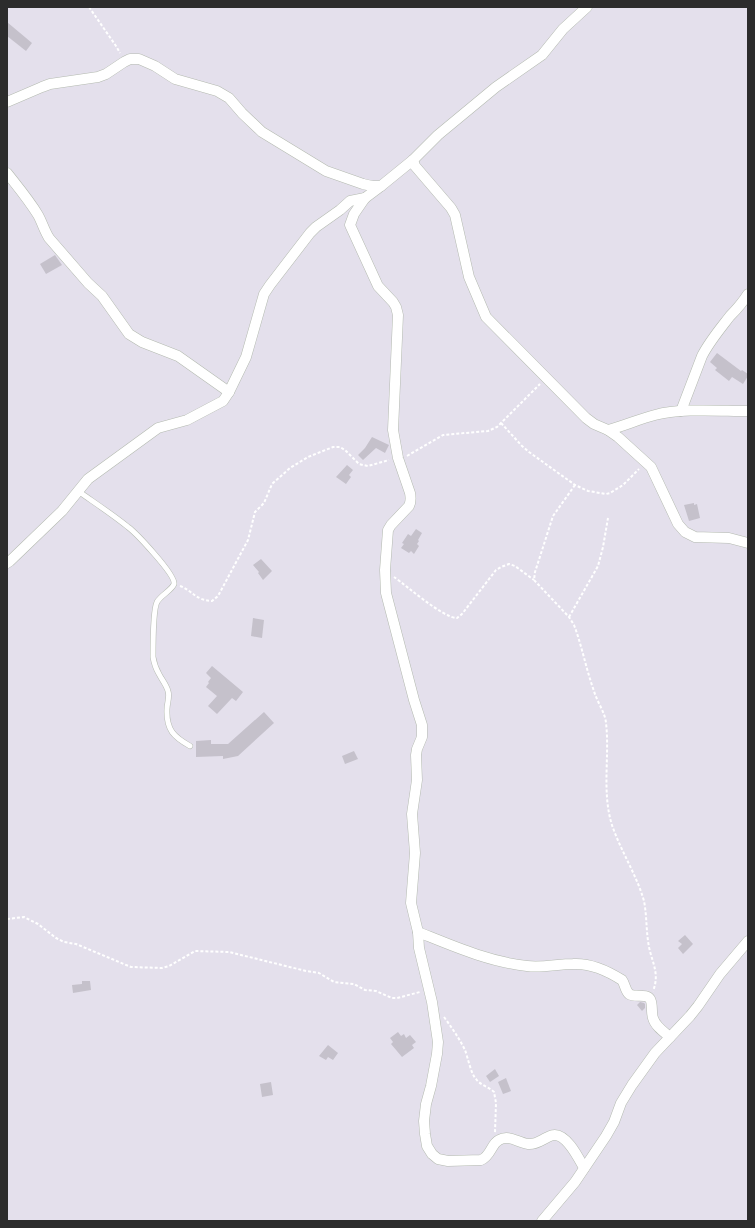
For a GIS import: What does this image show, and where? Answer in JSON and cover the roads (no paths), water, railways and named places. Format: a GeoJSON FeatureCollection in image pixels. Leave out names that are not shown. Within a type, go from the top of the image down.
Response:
{"type":"FeatureCollection","features":[{"type":"Feature","properties":{"kind":"street"},"geometry":{"type":"LineString","coordinates":[[350,225],[354,214],[365,198],[413,160],[438,135],[496,87],[542,55],[563,29],[587,7]]}},
{"type":"Feature","properties":{"kind":"street"},"geometry":{"type":"LineString","coordinates":[[7,102],[50,84],[98,77],[106,74],[130,59],[139,59],[155,66],[175,79],[217,91],[229,98],[262,132],[320,168],[363,184],[381,186]]}},
{"type":"Feature","properties":{"kind":"street"},"geometry":{"type":"LineString","coordinates":[[413,160],[416,166],[451,208],[455,215],[469,277],[486,317],[586,418],[618,437],[646,461],[656,475],[678,524],[686,532],[695,537],[729,538],[748,543]]}},
{"type":"Feature","properties":{"kind":"street"},"geometry":{"type":"LineString","coordinates":[[7,173],[34,208],[49,238],[88,283],[102,296],[129,334],[142,342],[178,356],[230,392]]}},
{"type":"Feature","properties":{"kind":"street"},"geometry":{"type":"LineString","coordinates":[[7,563],[62,511],[88,479],[158,428],[187,420],[223,402],[230,392],[246,357],[264,294],[316,227],[350,201],[365,198]]}},
{"type":"Feature","properties":{"kind":"street"},"geometry":{"type":"LineString","coordinates":[[340,210],[350,225],[378,286],[389,296],[396,307],[398,315],[393,430],[398,459],[410,493],[410,503],[388,530],[385,570],[386,593],[410,686],[422,725],[422,737],[417,748],[416,755],[417,780],[412,814],[415,853],[411,903],[418,932],[419,948],[432,1002],[438,1042],[424,1122],[424,1134],[427,1146],[432,1154],[438,1159],[448,1161],[481,1160],[490,1153],[495,1142],[500,1139],[505,1138],[530,1144],[552,1135],[557,1135],[569,1143],[584,1168]]}},
{"type":"Feature","properties":{"kind":"street"},"geometry":{"type":"LineString","coordinates":[[680,411],[706,348],[748,294]]}},
{"type":"Feature","properties":{"kind":"street"},"geometry":{"type":"LineString","coordinates":[[608,430],[656,415],[680,411],[748,411]]}},
{"type":"Feature","properties":{"kind":"street"},"geometry":{"type":"LineString","coordinates":[[418,932],[456,947],[511,964],[529,967],[574,963],[587,965],[602,970],[622,980],[628,993],[650,998],[653,1021],[670,1037]]}},
{"type":"Feature","properties":{"kind":"street"},"geometry":{"type":"LineString","coordinates":[[542,1221],[575,1182],[610,1130],[621,1103],[632,1085],[655,1054],[690,1016],[720,974],[748,941]]}},
{"type":"Feature","properties":{"kind":"lane"},"geometry":{"type":"LineString","coordinates":[[78,491],[128,527],[167,568],[174,579],[174,583],[160,597],[156,606],[153,657],[157,670],[168,690],[169,696],[167,708],[172,733],[178,739],[190,746]]}}]}
